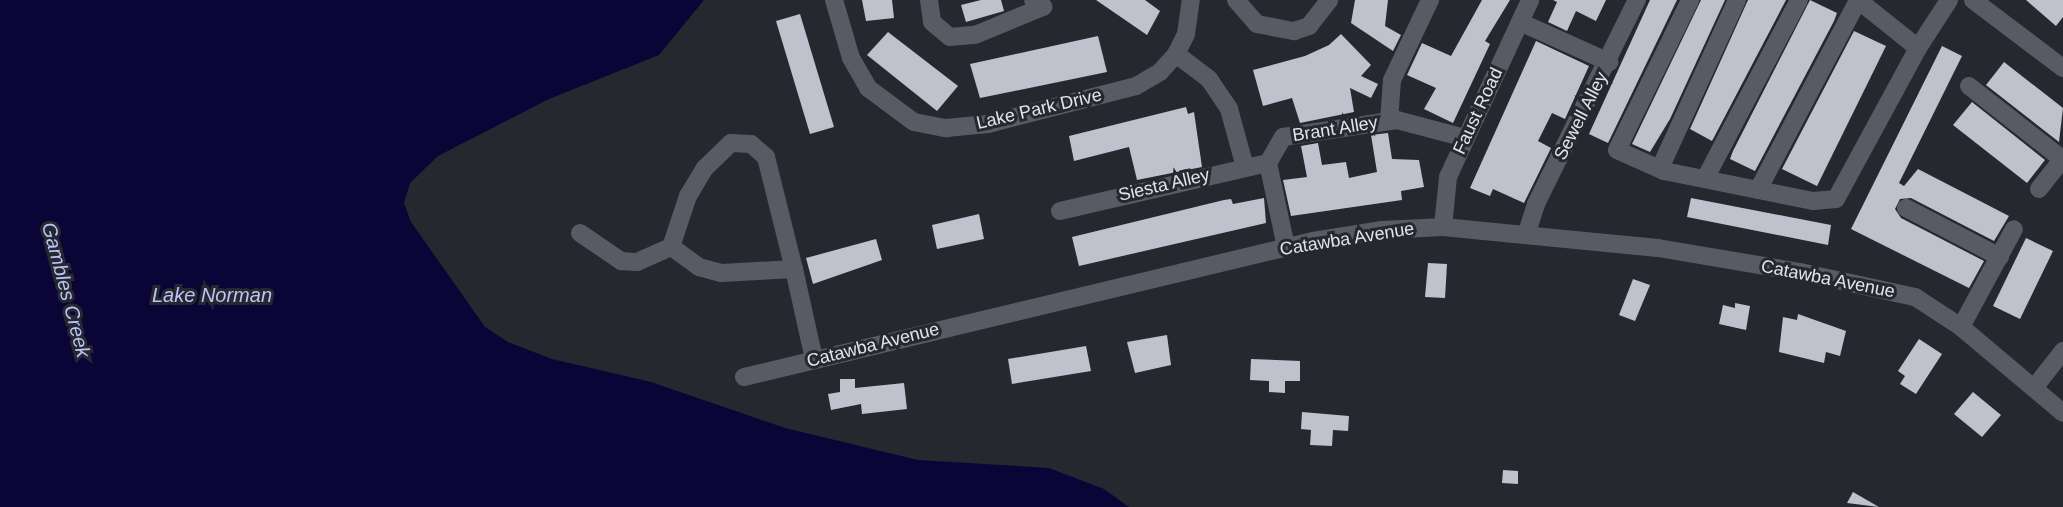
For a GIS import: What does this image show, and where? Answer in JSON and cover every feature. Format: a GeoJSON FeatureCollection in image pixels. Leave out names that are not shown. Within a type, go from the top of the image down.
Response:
{"type":"FeatureCollection","features":[{"type":"Feature","properties":{"kind":"street","name":"Lake Park Drive"},"geometry":{"type":"LineString","coordinates":[[834,0],[851,58],[868,88],[914,122],[946,128],[988,124],[1136,86],[1160,72],[1176,54],[1186,34],[1191,0]]}},
{"type":"Feature","properties":{"kind":"street"},"geometry":{"type":"LineString","coordinates":[[929,0],[932,22],[950,37],[975,35],[1042,8],[1033,0]]}},
{"type":"Feature","properties":{"kind":"street"},"geometry":{"type":"LineString","coordinates":[[1236,0],[1257,24],[1294,31],[1309,26],[1329,0]]}},
{"type":"Feature","properties":{"kind":"street"},"geometry":{"type":"LineString","coordinates":[[1389,120],[1392,80],[1430,0]]}},
{"type":"Feature","properties":{"kind":"street","name":"Faust Road"},"geometry":{"type":"LineString","coordinates":[[1443,227],[1445,189],[1465,138],[1530,0]]}},
{"type":"Feature","properties":{"kind":"street","name":"Sewell Alley"},"geometry":{"type":"LineString","coordinates":[[1527,232],[1536,204],[1609,62],[1637,0]]}},
{"type":"Feature","properties":{"kind":"street"},"geometry":{"type":"LineString","coordinates":[[1690,0],[1617,150],[1664,171],[1813,201],[1836,199],[1918,48],[1949,0]]}},
{"type":"Feature","properties":{"kind":"street"},"geometry":{"type":"LineString","coordinates":[[1664,171],[1662,156],[1737,0]]}},
{"type":"Feature","properties":{"kind":"street"},"geometry":{"type":"LineString","coordinates":[[1705,179],[1799,0]]}},
{"type":"Feature","properties":{"kind":"street"},"geometry":{"type":"LineString","coordinates":[[1758,190],[1858,0],[1918,48]]}},
{"type":"Feature","properties":{"kind":"street"},"geometry":{"type":"LineString","coordinates":[[1972,0],[2063,68]]}},
{"type":"Feature","properties":{"kind":"street"},"geometry":{"type":"LineString","coordinates":[[1520,22],[1609,62]]}},
{"type":"Feature","properties":{"kind":"street"},"geometry":{"type":"LineString","coordinates":[[1176,54],[1209,79],[1229,109],[1245,167]]}},
{"type":"Feature","properties":{"kind":"street"},"geometry":{"type":"LineString","coordinates":[[1969,86],[2062,159],[2039,189]]}},
{"type":"Feature","properties":{"kind":"street","name":"Brant Alley"},"geometry":{"type":"LineString","coordinates":[[1268,163],[1272,149],[1290,133],[1389,120],[1426,124],[1465,138]]}},
{"type":"Feature","properties":{"kind":"street"},"geometry":{"type":"LineString","coordinates":[[671,248],[680,214],[705,168],[721,149],[742,142],[761,149],[766,157],[814,359]]}},
{"type":"Feature","properties":{"kind":"street"},"geometry":{"type":"LineString","coordinates":[[1268,163],[1286,247]]}},
{"type":"Feature","properties":{"kind":"street","name":"Siesta Alley"},"geometry":{"type":"LineString","coordinates":[[1060,211],[1268,163]]}},
{"type":"Feature","properties":{"kind":"street"},"geometry":{"type":"LineString","coordinates":[[1906,208],[2000,257]]}},
{"type":"Feature","properties":{"kind":"street","name":"Catawba Avenue"},"geometry":{"type":"LineString","coordinates":[[744,377],[1286,247],[1382,230],[1443,227],[1527,232],[1658,248],[1880,287],[1915,297],[1961,327],[2063,412]]}},
{"type":"Feature","properties":{"kind":"street"},"geometry":{"type":"LineString","coordinates":[[1961,327],[2014,229]]}},
{"type":"Feature","properties":{"kind":"street"},"geometry":{"type":"LineString","coordinates":[[580,233],[621,261],[637,262],[671,248]]}},
{"type":"Feature","properties":{"kind":"street"},"geometry":{"type":"LineString","coordinates":[[671,248],[699,267],[721,273],[794,269]]}},
{"type":"Feature","properties":{"kind":"street"},"geometry":{"type":"LineString","coordinates":[[2034,388],[2063,351]]}},
{"type":"Feature","properties":{"kind":"water","name":"Lake Norman"},"geometry":{"type":"Polygon","coordinates":[[[0,0],[704,0],[659,55],[549,99],[438,156],[410,183],[404,203],[411,222],[485,327],[508,342],[552,359],[651,382],[785,428],[918,460],[1049,468],[1104,489],[1129,507],[0,507],[0,0]]]}},
{"type":"Feature","properties":{"kind":"building"},"geometry":{"type":"Polygon","coordinates":[[[862,0],[892,0],[894,18],[866,21],[862,0]]]}},
{"type":"Feature","properties":{"kind":"building"},"geometry":{"type":"Polygon","coordinates":[[[981,0],[1001,0],[1004,11],[966,22],[961,5],[981,0]]]}},
{"type":"Feature","properties":{"kind":"building"},"geometry":{"type":"Polygon","coordinates":[[[1096,0],[1145,0],[1160,11],[1147,35],[1096,0]]]}},
{"type":"Feature","properties":{"kind":"building"},"geometry":{"type":"Polygon","coordinates":[[[1355,0],[1388,0],[1385,26],[1401,35],[1393,51],[1351,23],[1355,0]]]}},
{"type":"Feature","properties":{"kind":"building"},"geometry":{"type":"Polygon","coordinates":[[[1482,0],[1510,0],[1485,41],[1490,44],[1453,123],[1424,109],[1436,88],[1407,75],[1422,43],[1451,56],[1482,0]]]}},
{"type":"Feature","properties":{"kind":"building"},"geometry":{"type":"Polygon","coordinates":[[[1553,0],[1606,0],[1596,21],[1576,11],[1567,31],[1548,22],[1557,2],[1553,0]]]}},
{"type":"Feature","properties":{"kind":"building"},"geometry":{"type":"Polygon","coordinates":[[[1650,0],[1677,0],[1608,143],[1589,134],[1650,0]]]}},
{"type":"Feature","properties":{"kind":"building"},"geometry":{"type":"Polygon","coordinates":[[[1701,0],[1725,0],[1670,119],[1650,152],[1632,144],[1701,0]]]}},
{"type":"Feature","properties":{"kind":"building"},"geometry":{"type":"Polygon","coordinates":[[[1748,0],[1786,0],[1712,141],[1690,129],[1748,0]]]}},
{"type":"Feature","properties":{"kind":"building"},"geometry":{"type":"Polygon","coordinates":[[[1810,0],[1837,13],[1755,171],[1730,159],[1810,0]]]}},
{"type":"Feature","properties":{"kind":"building"},"geometry":{"type":"Polygon","coordinates":[[[2026,0],[2063,0],[2063,17],[2056,26],[2026,0]]]}},
{"type":"Feature","properties":{"kind":"building"},"geometry":{"type":"Polygon","coordinates":[[[800,14],[834,127],[810,134],[776,21],[800,14]]]}},
{"type":"Feature","properties":{"kind":"building"},"geometry":{"type":"Polygon","coordinates":[[[1854,31],[1886,46],[1817,186],[1782,169],[1854,31]]]}},
{"type":"Feature","properties":{"kind":"building"},"geometry":{"type":"Polygon","coordinates":[[[888,32],[958,86],[937,111],[867,55],[888,32]]]}},
{"type":"Feature","properties":{"kind":"building"},"geometry":{"type":"Polygon","coordinates":[[[1341,34],[1371,65],[1361,76],[1378,84],[1371,98],[1350,88],[1354,112],[1300,123],[1292,98],[1263,106],[1253,70],[1305,56],[1329,45],[1341,34]]]}},
{"type":"Feature","properties":{"kind":"building"},"geometry":{"type":"Polygon","coordinates":[[[1098,36],[1107,72],[980,98],[970,64],[1098,36]]]}},
{"type":"Feature","properties":{"kind":"building"},"geometry":{"type":"Polygon","coordinates":[[[1536,41],[1589,66],[1565,119],[1552,113],[1538,141],[1551,148],[1524,203],[1493,189],[1490,196],[1470,188],[1536,41]]]}},
{"type":"Feature","properties":{"kind":"building"},"geometry":{"type":"Polygon","coordinates":[[[1942,46],[1962,56],[1899,183],[1904,186],[1918,169],[2009,216],[1994,241],[1911,198],[1900,199],[1895,209],[1901,218],[1984,261],[1969,288],[1851,229],[1942,46]]]}},
{"type":"Feature","properties":{"kind":"building"},"geometry":{"type":"Polygon","coordinates":[[[2004,62],[2063,108],[2059,142],[1986,85],[2004,62]]]}},
{"type":"Feature","properties":{"kind":"building"},"geometry":{"type":"Polygon","coordinates":[[[1972,102],[2045,160],[2027,183],[1953,125],[1972,102]]]}},
{"type":"Feature","properties":{"kind":"building"},"geometry":{"type":"Polygon","coordinates":[[[1186,107],[1188,114],[1194,112],[1202,167],[1137,180],[1129,147],[1074,161],[1069,136],[1186,107]]]}},
{"type":"Feature","properties":{"kind":"building"},"geometry":{"type":"Polygon","coordinates":[[[1388,133],[1392,159],[1419,160],[1424,187],[1401,191],[1402,200],[1291,216],[1283,180],[1307,177],[1301,146],[1318,143],[1322,165],[1346,162],[1349,178],[1377,172],[1371,135],[1388,133]]]}},
{"type":"Feature","properties":{"kind":"building"},"geometry":{"type":"Polygon","coordinates":[[[1264,198],[1266,223],[1079,266],[1072,237],[1224,200],[1231,199],[1233,204],[1264,198]]]}},
{"type":"Feature","properties":{"kind":"building"},"geometry":{"type":"Polygon","coordinates":[[[1691,198],[1831,225],[1828,245],[1687,217],[1691,198]]]}},
{"type":"Feature","properties":{"kind":"building"},"geometry":{"type":"Polygon","coordinates":[[[979,214],[984,239],[937,249],[932,225],[979,214]]]}},
{"type":"Feature","properties":{"kind":"building"},"geometry":{"type":"Polygon","coordinates":[[[2026,238],[2053,251],[2020,319],[1993,306],[2026,238]]]}},
{"type":"Feature","properties":{"kind":"building"},"geometry":{"type":"Polygon","coordinates":[[[876,239],[882,260],[813,284],[806,258],[876,239]]]}},
{"type":"Feature","properties":{"kind":"building"},"geometry":{"type":"Polygon","coordinates":[[[1428,263],[1447,264],[1445,298],[1425,297],[1428,263]]]}},
{"type":"Feature","properties":{"kind":"building"},"geometry":{"type":"Polygon","coordinates":[[[1633,279],[1650,285],[1635,321],[1619,315],[1633,279]]]}},
{"type":"Feature","properties":{"kind":"building"},"geometry":{"type":"Polygon","coordinates":[[[1735,303],[1750,306],[1746,330],[1719,324],[1723,305],[1735,308],[1735,303]]]}},
{"type":"Feature","properties":{"kind":"building"},"geometry":{"type":"Polygon","coordinates":[[[1798,314],[1846,331],[1840,356],[1826,352],[1824,363],[1779,352],[1783,317],[1797,320],[1798,314]]]}},
{"type":"Feature","properties":{"kind":"building"},"geometry":{"type":"Polygon","coordinates":[[[1167,335],[1171,365],[1135,373],[1127,342],[1167,335]]]}},
{"type":"Feature","properties":{"kind":"building"},"geometry":{"type":"Polygon","coordinates":[[[1919,339],[1942,354],[1916,394],[1900,384],[1905,376],[1898,371],[1919,339]]]}},
{"type":"Feature","properties":{"kind":"building"},"geometry":{"type":"Polygon","coordinates":[[[1086,346],[1091,371],[1012,384],[1008,359],[1086,346]]]}},
{"type":"Feature","properties":{"kind":"building"},"geometry":{"type":"Polygon","coordinates":[[[1251,359],[1300,361],[1300,381],[1285,381],[1285,393],[1269,392],[1269,381],[1250,380],[1251,359]]]}},
{"type":"Feature","properties":{"kind":"building"},"geometry":{"type":"Polygon","coordinates":[[[840,379],[855,379],[855,388],[904,383],[907,409],[862,414],[861,404],[831,410],[828,394],[840,392],[840,379]]]}},
{"type":"Feature","properties":{"kind":"building"},"geometry":{"type":"Polygon","coordinates":[[[1973,392],[2001,415],[1982,437],[1954,414],[1973,392]]]}},
{"type":"Feature","properties":{"kind":"building"},"geometry":{"type":"Polygon","coordinates":[[[1302,412],[1349,416],[1348,431],[1333,430],[1332,446],[1310,445],[1311,430],[1301,429],[1302,412]]]}},
{"type":"Feature","properties":{"kind":"building"},"geometry":{"type":"Polygon","coordinates":[[[1503,470],[1518,471],[1518,484],[1502,483],[1503,470]]]}},
{"type":"Feature","properties":{"kind":"building"},"geometry":{"type":"Polygon","coordinates":[[[1853,492],[1879,507],[1847,503],[1853,492]]]}},
{"type":"Feature","properties":{"kind":"water label","name":"Gambles Creek"},"geometry":{"type":"Point","coordinates":[66,290]}}]}
